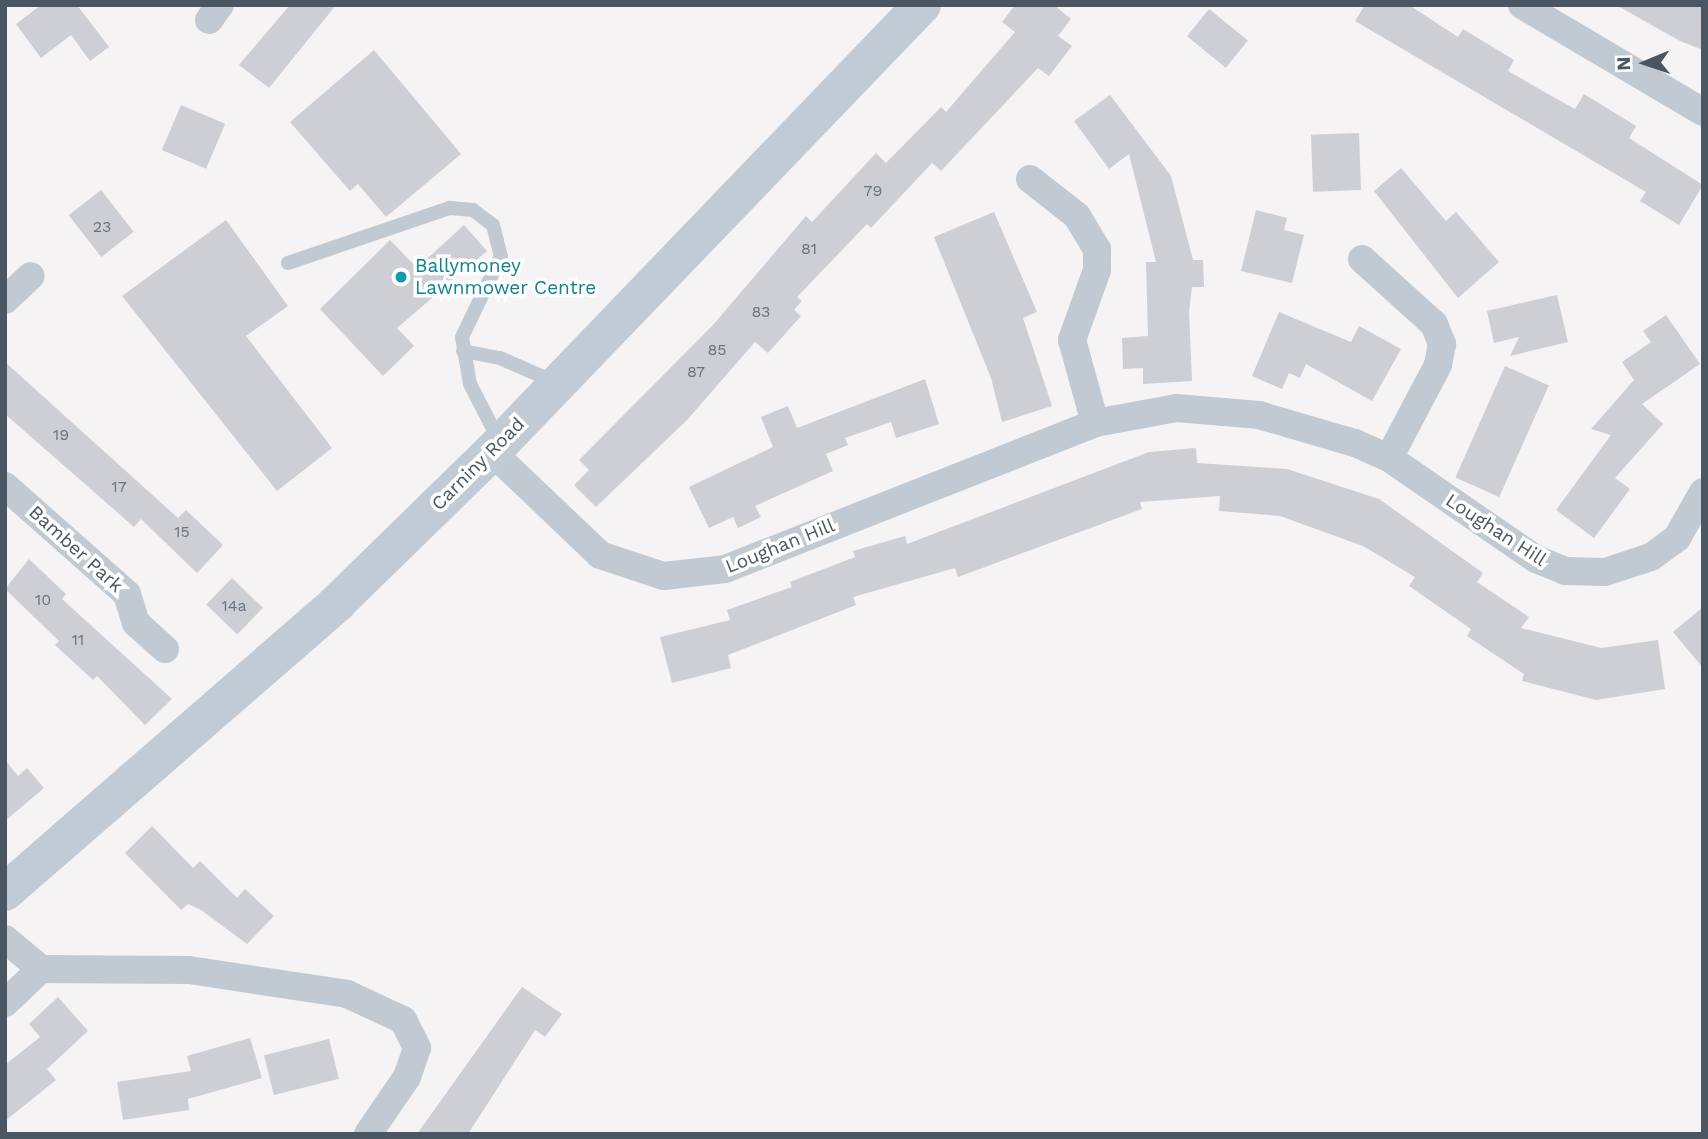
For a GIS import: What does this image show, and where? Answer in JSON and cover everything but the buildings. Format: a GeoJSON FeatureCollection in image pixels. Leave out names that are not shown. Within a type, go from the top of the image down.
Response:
{"type":"FeatureCollection","features":[{"type":"Feature","properties":{"kind":"street","name":"Carniny Road"},"geometry":{"type":"LineString","coordinates":[[5,892],[337,603],[496,448],[922,5]]}},
{"type":"Feature","properties":{"kind":"street"},"geometry":{"type":"LineString","coordinates":[[1522,5],[1703,112]]}},
{"type":"Feature","properties":{"kind":"street"},"geometry":{"type":"LineString","coordinates":[[1030,179],[1077,216],[1097,248],[1097,270],[1072,340],[1095,423]]}},
{"type":"Feature","properties":{"kind":"street"},"geometry":{"type":"LineString","coordinates":[[1362,259],[1418,308],[1442,344],[1438,365],[1389,458]]}},
{"type":"Feature","properties":{"kind":"street"},"geometry":{"type":"LineString","coordinates":[[5,300],[32,276]]}},
{"type":"Feature","properties":{"kind":"street","name":"Loughan Hill"},"geometry":{"type":"LineString","coordinates":[[496,448],[600,555],[640,572],[677,576],[725,569],[1095,423],[1160,410],[1228,410],[1321,430],[1389,458],[1536,559],[1574,572],[1617,570],[1651,557],[1677,538],[1703,492]]}},
{"type":"Feature","properties":{"kind":"street","name":"Bamber Park"},"geometry":{"type":"LineString","coordinates":[[5,486],[127,594],[135,623],[165,649]]}},
{"type":"Feature","properties":{"kind":"street"},"geometry":{"type":"LineString","coordinates":[[5,939],[41,969],[189,970],[347,994],[403,1020],[417,1048],[407,1077],[368,1134]]}},
{"type":"Feature","properties":{"kind":"street"},"geometry":{"type":"LineString","coordinates":[[5,1003],[41,969]]}},
{"type":"Feature","properties":{"kind":"lane"},"geometry":{"type":"LineString","coordinates":[[288,263],[450,208],[473,210],[493,225],[501,256],[472,311],[463,351],[470,384],[496,448]]}},
{"type":"Feature","properties":{"kind":"lane"},"geometry":{"type":"LineString","coordinates":[[463,351],[500,358],[557,383]]}},
{"type":"Feature","properties":{"kind":"place","name":"Ballymoney Lawnmower Centre"},"geometry":{"type":"Point","coordinates":[401,277]}}]}
